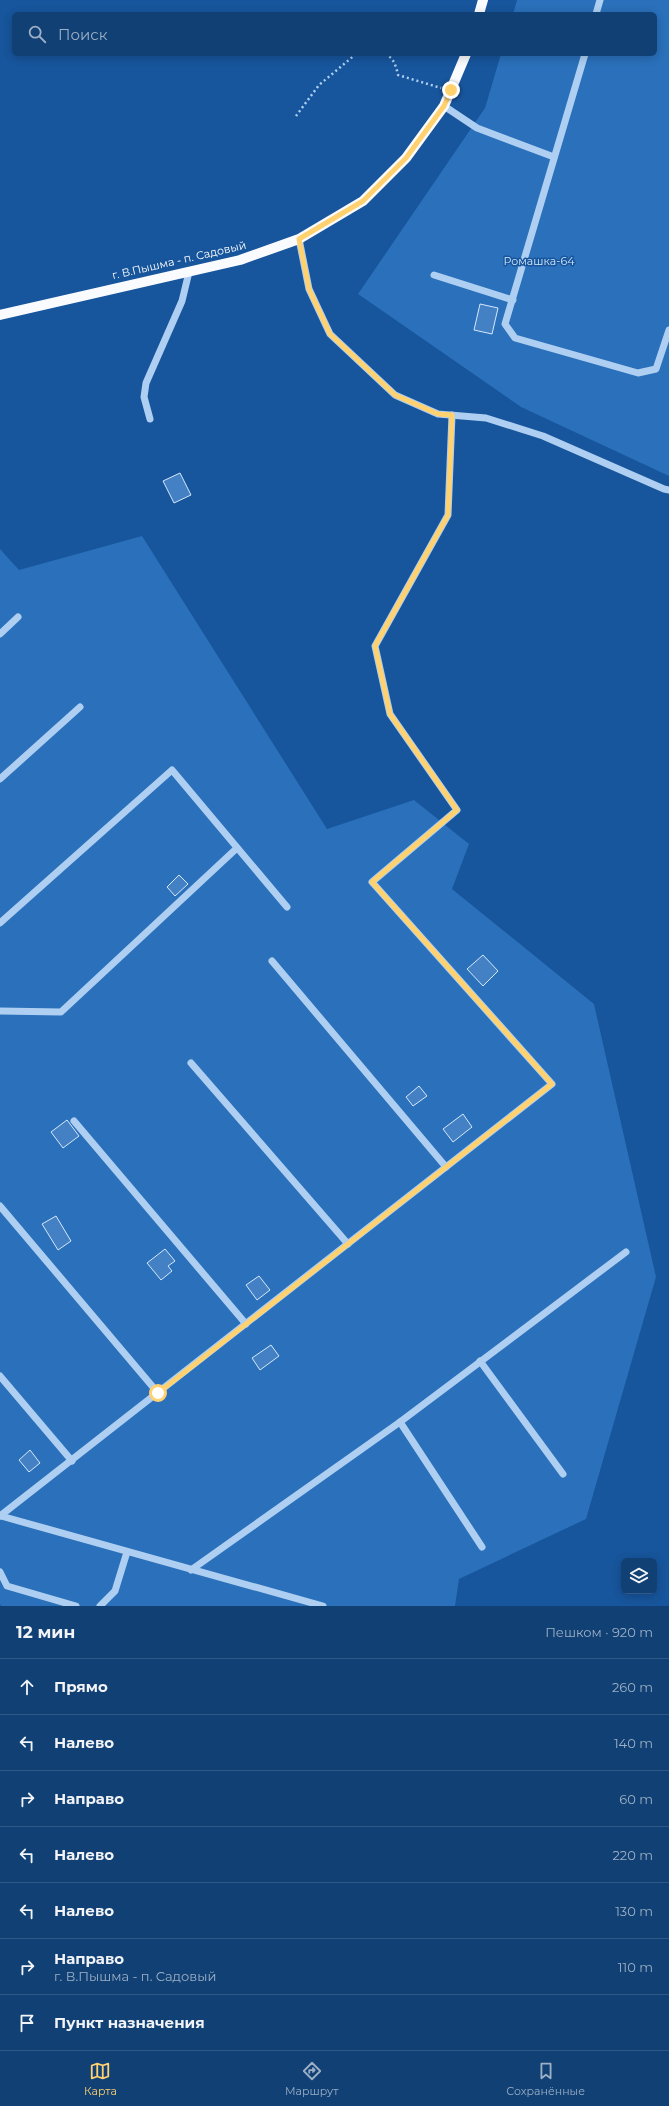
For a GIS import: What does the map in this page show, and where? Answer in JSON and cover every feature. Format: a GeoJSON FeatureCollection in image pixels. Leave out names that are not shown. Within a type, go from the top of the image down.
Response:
{"type":"FeatureCollection","features":[{"type":"Feature","properties":{"kind":"main road"},"geometry":{"type":"LineString","coordinates":[[480,12],[483,0]]}},
{"type":"Feature","properties":{"kind":"main road","name":"г. В.Пышма - п. Садовый"},"geometry":{"type":"LineString","coordinates":[[0,315],[240,260],[299,239],[363,201],[406,158],[444,106],[465,56]]}},
{"type":"Feature","properties":{"kind":"street"},"geometry":{"type":"LineString","coordinates":[[597,12],[600,0]]}},
{"type":"Feature","properties":{"kind":"street"},"geometry":{"type":"LineString","coordinates":[[583,56],[505,324],[515,338],[638,373],[656,369],[669,330]]}},
{"type":"Feature","properties":{"kind":"street"},"geometry":{"type":"LineString","coordinates":[[444,106],[477,128],[554,157]]}},
{"type":"Feature","properties":{"kind":"street"},"geometry":{"type":"LineString","coordinates":[[299,239],[309,289],[330,334],[395,395],[438,414],[486,418],[543,436],[610,467],[669,490]]}},
{"type":"Feature","properties":{"kind":"street"},"geometry":{"type":"LineString","coordinates":[[150,419],[144,397],[146,383],[182,301],[189,272]]}},
{"type":"Feature","properties":{"kind":"street"},"geometry":{"type":"LineString","coordinates":[[434,275],[513,300]]}},
{"type":"Feature","properties":{"kind":"street"},"geometry":{"type":"LineString","coordinates":[[1,1516],[552,1084],[372,882],[457,810],[390,714],[375,646],[448,515],[452,415]]}},
{"type":"Feature","properties":{"kind":"street"},"geometry":{"type":"LineString","coordinates":[[0,634],[18,617]]}},
{"type":"Feature","properties":{"kind":"street"},"geometry":{"type":"LineString","coordinates":[[0,779],[80,707]]}},
{"type":"Feature","properties":{"kind":"street"},"geometry":{"type":"LineString","coordinates":[[0,924],[172,770],[286,907]]}},
{"type":"Feature","properties":{"kind":"street"},"geometry":{"type":"LineString","coordinates":[[0,1010],[61,1012],[237,848]]}},
{"type":"Feature","properties":{"kind":"street"},"geometry":{"type":"LineString","coordinates":[[272,961],[446,1167]]}},
{"type":"Feature","properties":{"kind":"street"},"geometry":{"type":"LineString","coordinates":[[191,1063],[348,1244]]}},
{"type":"Feature","properties":{"kind":"street"},"geometry":{"type":"LineString","coordinates":[[74,1121],[246,1324]]}},
{"type":"Feature","properties":{"kind":"street"},"geometry":{"type":"LineString","coordinates":[[0,1206],[158,1393]]}},
{"type":"Feature","properties":{"kind":"street"},"geometry":{"type":"LineString","coordinates":[[191,1570],[400,1422],[626,1252]]}},
{"type":"Feature","properties":{"kind":"street"},"geometry":{"type":"LineString","coordinates":[[480,1362],[564,1474]]}},
{"type":"Feature","properties":{"kind":"street"},"geometry":{"type":"LineString","coordinates":[[0,1376],[72,1461]]}},
{"type":"Feature","properties":{"kind":"street"},"geometry":{"type":"LineString","coordinates":[[400,1422],[482,1547]]}},
{"type":"Feature","properties":{"kind":"street"},"geometry":{"type":"LineString","coordinates":[[1,1516],[323,1606]]}},
{"type":"Feature","properties":{"kind":"street"},"geometry":{"type":"LineString","coordinates":[[100,1606],[114,1591],[127,1552]]}},
{"type":"Feature","properties":{"kind":"street"},"geometry":{"type":"LineString","coordinates":[[0,1572],[7,1586],[76,1606]]}},
{"type":"Feature","properties":{"kind":"path"},"geometry":{"type":"LineString","coordinates":[[296,116],[319,85],[354,56]]}},
{"type":"Feature","properties":{"kind":"path"},"geometry":{"type":"LineString","coordinates":[[389,56],[395,63],[398,75],[451,90]]}},
{"type":"Feature","properties":{"kind":"green space","name":"Ромашка-64"},"geometry":{"type":"Polygon","coordinates":[[[517,0],[669,0],[669,476],[521,407],[358,294],[485,108],[500,56],[657,56],[657,12],[514,12],[517,0]]]}},
{"type":"Feature","properties":{"kind":"green space"},"geometry":{"type":"Polygon","coordinates":[[[142,536],[327,829],[414,800],[469,844],[452,889],[594,1004],[656,1277],[586,1519],[459,1579],[455,1606],[1,1606],[0,1604],[0,549],[19,570],[142,536]]]}},
{"type":"Feature","properties":{"kind":"building"},"geometry":{"type":"Polygon","coordinates":[[[480,304],[498,308],[492,334],[474,330],[480,304]]]}},
{"type":"Feature","properties":{"kind":"building"},"geometry":{"type":"Polygon","coordinates":[[[180,473],[191,495],[174,503],[163,481],[180,473]]]}},
{"type":"Feature","properties":{"kind":"building"},"geometry":{"type":"Polygon","coordinates":[[[179,875],[188,884],[175,896],[167,887],[179,875]]]}},
{"type":"Feature","properties":{"kind":"building"},"geometry":{"type":"Polygon","coordinates":[[[483,955],[498,971],[483,986],[467,969],[483,955]]]}},
{"type":"Feature","properties":{"kind":"building"},"geometry":{"type":"Polygon","coordinates":[[[419,1086],[427,1096],[413,1106],[406,1097],[419,1086]]]}},
{"type":"Feature","properties":{"kind":"building"},"geometry":{"type":"Polygon","coordinates":[[[463,1114],[472,1127],[453,1142],[443,1129],[463,1114]]]}},
{"type":"Feature","properties":{"kind":"building"},"geometry":{"type":"Polygon","coordinates":[[[67,1120],[79,1136],[63,1148],[51,1132],[67,1120]]]}},
{"type":"Feature","properties":{"kind":"building"},"geometry":{"type":"Polygon","coordinates":[[[56,1216],[71,1241],[58,1250],[42,1224],[56,1216]]]}},
{"type":"Feature","properties":{"kind":"building"},"geometry":{"type":"Polygon","coordinates":[[[165,1249],[175,1261],[168,1266],[172,1271],[161,1280],[147,1263],[165,1249]]]}},
{"type":"Feature","properties":{"kind":"building"},"geometry":{"type":"Polygon","coordinates":[[[259,1276],[270,1290],[257,1300],[246,1285],[259,1276]]]}},
{"type":"Feature","properties":{"kind":"building"},"geometry":{"type":"Polygon","coordinates":[[[271,1345],[279,1356],[260,1370],[252,1358],[271,1345]]]}},
{"type":"Feature","properties":{"kind":"building"},"geometry":{"type":"Polygon","coordinates":[[[30,1450],[40,1463],[29,1472],[19,1460],[30,1450]]]}},
{"type":"Feature","properties":{"kind":"route"},"geometry":{"type":"LineString","coordinates":[[158,1393],[552,1084],[372,882],[457,810],[390,714],[375,646],[448,515],[452,415],[438,414],[395,395],[330,334],[309,289],[299,239],[363,201],[406,158],[444,106],[451,90]]}}]}
